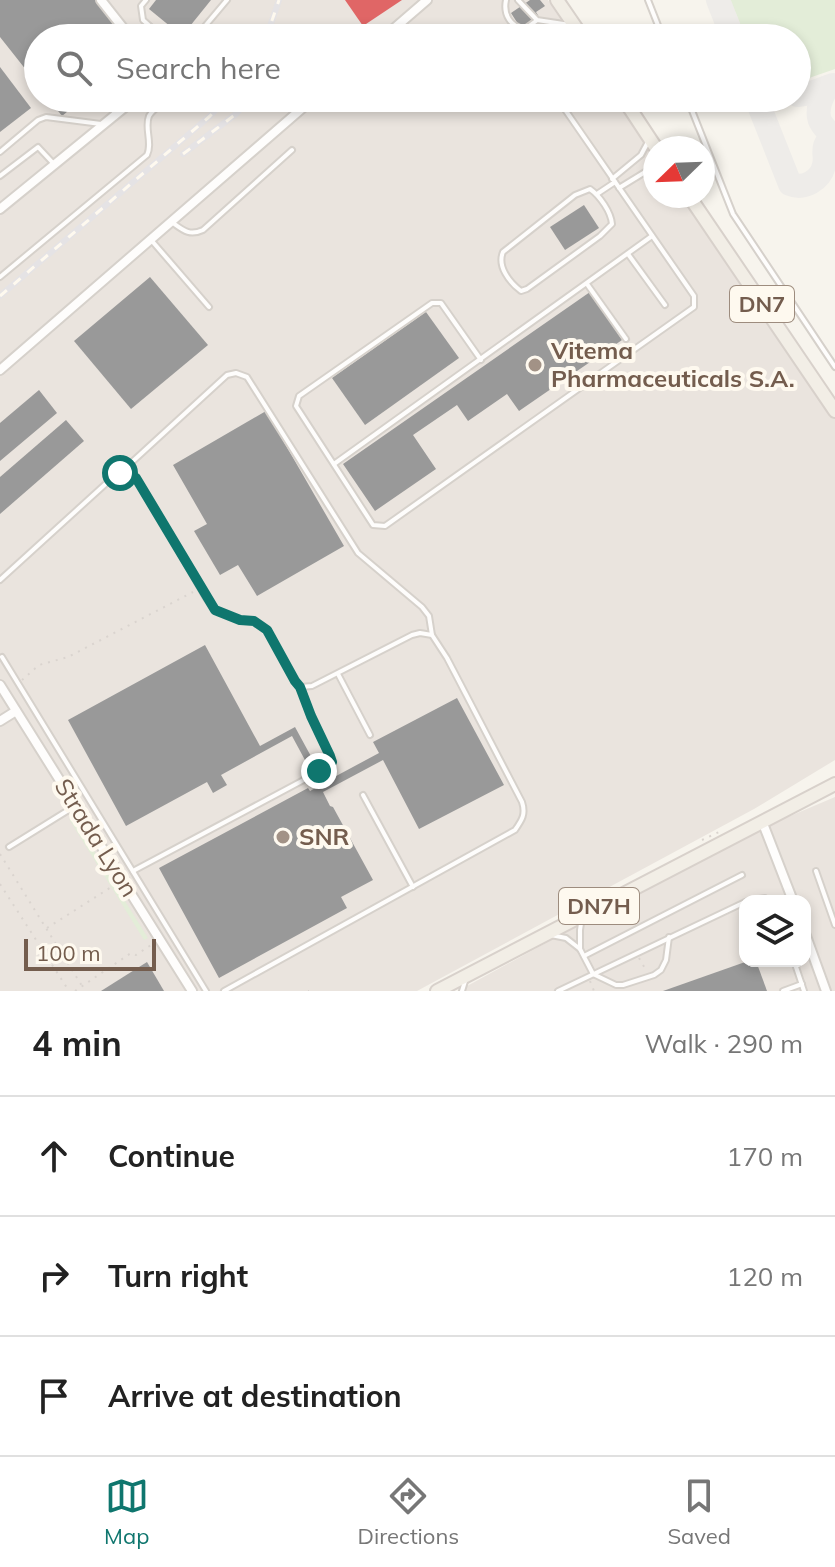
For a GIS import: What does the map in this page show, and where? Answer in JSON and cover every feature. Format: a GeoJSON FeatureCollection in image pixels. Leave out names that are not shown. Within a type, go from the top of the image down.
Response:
{"type":"FeatureCollection","features":[{"type":"Feature","properties":{"kind":"main road"},"geometry":{"type":"LineString","coordinates":[[557,0],[573,24]]}},
{"type":"Feature","properties":{"kind":"main road"},"geometry":{"type":"LineString","coordinates":[[632,112],[648,136]]}},
{"type":"Feature","properties":{"kind":"main road","name":"DN7"},"geometry":{"type":"LineString","coordinates":[[697,208],[835,411]]}},
{"type":"Feature","properties":{"kind":"main road","name":"DN7H"},"geometry":{"type":"LineString","coordinates":[[779,812],[835,775]]}},
{"type":"Feature","properties":{"kind":"main road","name":"DN7H"},"geometry":{"type":"LineString","coordinates":[[437,991],[779,812],[835,787]]}},
{"type":"Feature","properties":{"kind":"street"},"geometry":{"type":"LineString","coordinates":[[101,0],[120,24]]}},
{"type":"Feature","properties":{"kind":"street"},"geometry":{"type":"LineString","coordinates":[[399,24],[427,0]]}},
{"type":"Feature","properties":{"kind":"street"},"geometry":{"type":"LineString","coordinates":[[0,209],[118,112]]}},
{"type":"Feature","properties":{"kind":"street"},"geometry":{"type":"LineString","coordinates":[[0,370],[298,112]]}},
{"type":"Feature","properties":{"kind":"street","name":"Strada Lyon"},"geometry":{"type":"LineString","coordinates":[[0,685],[192,991]]}},
{"type":"Feature","properties":{"kind":"street"},"geometry":{"type":"LineString","coordinates":[[0,721],[16,711]]}},
{"type":"Feature","properties":{"kind":"street"},"geometry":{"type":"LineString","coordinates":[[762,821],[791,895]]}},
{"type":"Feature","properties":{"kind":"street"},"geometry":{"type":"LineString","coordinates":[[811,950],[826,991]]}},
{"type":"Feature","properties":{"kind":"lane"},"geometry":{"type":"LineString","coordinates":[[146,0],[141,6],[143,20],[147,24]]}},
{"type":"Feature","properties":{"kind":"lane"},"geometry":{"type":"LineString","coordinates":[[207,24],[227,0]]}},
{"type":"Feature","properties":{"kind":"lane"},"geometry":{"type":"LineString","coordinates":[[506,0],[505,11],[513,24]]}},
{"type":"Feature","properties":{"kind":"lane"},"geometry":{"type":"LineString","coordinates":[[518,0],[537,20],[565,24]]}},
{"type":"Feature","properties":{"kind":"lane"},"geometry":{"type":"LineString","coordinates":[[648,0],[657,24]]}},
{"type":"Feature","properties":{"kind":"lane"},"geometry":{"type":"LineString","coordinates":[[532,24],[537,20]]}},
{"type":"Feature","properties":{"kind":"lane"},"geometry":{"type":"LineString","coordinates":[[0,277],[147,155],[150,149],[148,119],[152,112]]}},
{"type":"Feature","properties":{"kind":"lane"},"geometry":{"type":"LineString","coordinates":[[481,360],[441,303],[437,302],[299,396],[296,406],[373,525],[385,526],[694,307],[694,296],[567,112]]}},
{"type":"Feature","properties":{"kind":"lane"},"geometry":{"type":"LineString","coordinates":[[693,112],[733,214],[835,367]]}},
{"type":"Feature","properties":{"kind":"lane"},"geometry":{"type":"LineString","coordinates":[[0,152],[38,120],[46,117],[104,124]]}},
{"type":"Feature","properties":{"kind":"lane"},"geometry":{"type":"LineString","coordinates":[[0,176],[38,147],[55,165]]}},
{"type":"Feature","properties":{"kind":"lane"},"geometry":{"type":"LineString","coordinates":[[171,222],[187,233],[203,230],[292,150]]}},
{"type":"Feature","properties":{"kind":"lane"},"geometry":{"type":"LineString","coordinates":[[597,194],[643,153]]}},
{"type":"Feature","properties":{"kind":"lane"},"geometry":{"type":"LineString","coordinates":[[619,188],[643,173]]}},
{"type":"Feature","properties":{"kind":"lane"},"geometry":{"type":"LineString","coordinates":[[590,189],[597,194],[611,217],[612,224],[608,230],[527,289],[521,291],[515,287],[502,266],[500,259],[503,252],[575,195],[590,189]]}},
{"type":"Feature","properties":{"kind":"lane"},"geometry":{"type":"LineString","coordinates":[[334,464],[652,236]]}},
{"type":"Feature","properties":{"kind":"lane"},"geometry":{"type":"LineString","coordinates":[[151,239],[209,307]]}},
{"type":"Feature","properties":{"kind":"lane"},"geometry":{"type":"LineString","coordinates":[[628,254],[665,305]]}},
{"type":"Feature","properties":{"kind":"lane"},"geometry":{"type":"LineString","coordinates":[[587,284],[626,339]]}},
{"type":"Feature","properties":{"kind":"lane"},"geometry":{"type":"LineString","coordinates":[[0,580],[227,375],[236,373],[247,377],[358,553],[429,616],[432,635],[447,658],[524,809],[523,819],[515,830],[224,991]]}},
{"type":"Feature","properties":{"kind":"lane"},"geometry":{"type":"LineString","coordinates":[[120,473],[136,478],[215,610],[240,620],[254,621],[267,630],[300,687],[332,762],[319,771]]}},
{"type":"Feature","properties":{"kind":"lane"},"geometry":{"type":"LineString","coordinates":[[300,687],[312,686],[338,674],[412,635],[432,635]]}},
{"type":"Feature","properties":{"kind":"lane"},"geometry":{"type":"LineString","coordinates":[[1,656],[206,991]]}},
{"type":"Feature","properties":{"kind":"lane"},"geometry":{"type":"LineString","coordinates":[[338,674],[370,735]]}},
{"type":"Feature","properties":{"kind":"lane"},"geometry":{"type":"LineString","coordinates":[[133,871],[313,775]]}},
{"type":"Feature","properties":{"kind":"lane"},"geometry":{"type":"LineString","coordinates":[[363,795],[413,887]]}},
{"type":"Feature","properties":{"kind":"lane"},"geometry":{"type":"LineString","coordinates":[[9,847],[75,805]]}},
{"type":"Feature","properties":{"kind":"lane"},"geometry":{"type":"LineString","coordinates":[[816,871],[835,925]]}},
{"type":"Feature","properties":{"kind":"lane"},"geometry":{"type":"LineString","coordinates":[[584,956],[742,875]]}},
{"type":"Feature","properties":{"kind":"lane"},"geometry":{"type":"LineString","coordinates":[[558,991],[739,905]]}},
{"type":"Feature","properties":{"kind":"lane"},"geometry":{"type":"LineString","coordinates":[[580,949],[583,915]]}},
{"type":"Feature","properties":{"kind":"lane"},"geometry":{"type":"LineString","coordinates":[[548,934],[566,938],[580,949],[590,975]]}},
{"type":"Feature","properties":{"kind":"lane"},"geometry":{"type":"LineString","coordinates":[[590,975],[616,985],[654,975],[666,960],[670,937]]}},
{"type":"Feature","properties":{"kind":"lane"},"geometry":{"type":"LineString","coordinates":[[796,967],[804,991]]}},
{"type":"Feature","properties":{"kind":"lane"},"geometry":{"type":"LineString","coordinates":[[462,991],[467,975]]}},
{"type":"Feature","properties":{"kind":"lane"},"geometry":{"type":"LineString","coordinates":[[783,991],[802,984]]}},
{"type":"Feature","properties":{"kind":"path"},"geometry":{"type":"LineString","coordinates":[[19,683],[39,665],[68,657],[200,588]]}},
{"type":"Feature","properties":{"kind":"path"},"geometry":{"type":"LineString","coordinates":[[0,854],[82,986]]}},
{"type":"Feature","properties":{"kind":"path"},"geometry":{"type":"LineString","coordinates":[[46,929],[123,880]]}},
{"type":"Feature","properties":{"kind":"path"},"geometry":{"type":"LineString","coordinates":[[0,884],[69,991]]}},
{"type":"Feature","properties":{"kind":"path"},"geometry":{"type":"LineString","coordinates":[[75,991],[131,953],[136,955],[160,939]]}},
{"type":"Feature","properties":{"kind":"path"},"geometry":{"type":"LineString","coordinates":[[590,975],[594,991]]}},
{"type":"Feature","properties":{"kind":"shaded area"},"geometry":{"type":"Polygon","coordinates":[[[0,0],[548,0],[564,24],[24,24],[24,112],[625,112],[643,139],[643,208],[691,208],[835,417],[835,760],[754,809],[417,991],[0,991],[0,0]]]}},
{"type":"Feature","properties":{"kind":"shaded area"},"geometry":{"type":"Polygon","coordinates":[[[835,797],[835,991],[458,991],[736,839],[835,797]]]}},
{"type":"Feature","properties":{"kind":"green space"},"geometry":{"type":"Polygon","coordinates":[[[730,0],[835,0],[835,69],[811,77],[811,24],[740,24],[730,0]]]}},
{"type":"Feature","properties":{"kind":"green space"},"geometry":{"type":"Polygon","coordinates":[[[69,819],[76,822],[148,938],[144,940],[69,819]]]}},
{"type":"Feature","properties":{"kind":"building: Shops"},"geometry":{"type":"Polygon","coordinates":[[[345,0],[402,0],[366,24],[362,24],[345,0]]]}},
{"type":"Feature","properties":{"kind":"building: Industry"},"geometry":{"type":"Polygon","coordinates":[[[0,0],[96,0],[115,24],[24,24],[24,67],[0,37],[0,0]]]}},
{"type":"Feature","properties":{"kind":"building: Industry"},"geometry":{"type":"Polygon","coordinates":[[[156,0],[211,0],[192,24],[167,24],[149,9],[156,0]]]}},
{"type":"Feature","properties":{"kind":"building: Industry"},"geometry":{"type":"Polygon","coordinates":[[[530,0],[540,0],[545,6],[536,12],[543,24],[518,24],[511,13],[530,0]]]}},
{"type":"Feature","properties":{"kind":"building: Industry"},"geometry":{"type":"Polygon","coordinates":[[[0,67],[24,99],[26,112],[0,132],[0,67]]]}},
{"type":"Feature","properties":{"kind":"building: Industry"},"geometry":{"type":"Polygon","coordinates":[[[584,205],[599,228],[565,250],[550,227],[584,205]]]}},
{"type":"Feature","properties":{"kind":"building: Industry"},"geometry":{"type":"Polygon","coordinates":[[[150,277],[208,345],[131,409],[74,341],[150,277]]]}},
{"type":"Feature","properties":{"kind":"building: Industry","name":"Vitema Pharmaceuticals S.A."},"geometry":{"type":"Polygon","coordinates":[[[590,292],[622,340],[519,411],[507,394],[468,421],[457,405],[413,435],[436,469],[375,511],[343,464],[590,292]]]}},
{"type":"Feature","properties":{"kind":"building: Industry"},"geometry":{"type":"Polygon","coordinates":[[[426,312],[459,358],[365,425],[332,378],[426,312]]]}},
{"type":"Feature","properties":{"kind":"building: Industry"},"geometry":{"type":"Polygon","coordinates":[[[39,390],[57,413],[0,461],[0,423],[39,390]]]}},
{"type":"Feature","properties":{"kind":"building: Industry"},"geometry":{"type":"Polygon","coordinates":[[[266,411],[344,546],[257,596],[238,565],[220,575],[194,531],[207,524],[173,465],[266,411]]]}},
{"type":"Feature","properties":{"kind":"building: Industry"},"geometry":{"type":"Polygon","coordinates":[[[66,420],[84,441],[0,514],[0,477],[66,420]]]}},
{"type":"Feature","properties":{"kind":"building: Industry"},"geometry":{"type":"Polygon","coordinates":[[[205,645],[260,746],[295,727],[325,782],[379,753],[373,742],[457,698],[504,785],[419,829],[383,760],[323,792],[373,880],[341,897],[347,908],[219,978],[159,868],[308,788],[310,791],[319,786],[292,736],[221,775],[227,785],[213,793],[207,782],[126,826],[68,720],[205,645]]]}},
{"type":"Feature","properties":{"kind":"building: Industry"},"geometry":{"type":"Polygon","coordinates":[[[147,962],[164,991],[101,991],[147,962]]]}},
{"type":"Feature","properties":{"kind":"building: Industry"},"geometry":{"type":"Polygon","coordinates":[[[739,964],[739,967],[758,967],[767,991],[663,991],[739,964]]]}},
{"type":"Feature","properties":{"kind":"taxiway"},"geometry":{"type":"LineString","coordinates":[[718,0],[727,24]]}},
{"type":"Feature","properties":{"kind":"taxiway"},"geometry":{"type":"LineString","coordinates":[[811,93],[833,85]]}},
{"type":"Feature","properties":{"kind":"taxiway"},"geometry":{"type":"LineString","coordinates":[[762,112],[790,184],[806,185],[816,179],[824,165],[824,148],[829,136],[820,120],[819,109],[828,87]]}},
{"type":"Feature","properties":{"kind":"railway"},"geometry":{"type":"LineString","coordinates":[[271,24],[279,0]]}},
{"type":"Feature","properties":{"kind":"railway"},"geometry":{"type":"LineString","coordinates":[[0,296],[214,112]]}},
{"type":"Feature","properties":{"kind":"railway"},"geometry":{"type":"LineString","coordinates":[[183,154],[238,112]]}},
{"type":"Feature","properties":{"kind":"place","name":"Vitema Pharmaceuticals S.A."},"geometry":{"type":"Point","coordinates":[535,365]}},
{"type":"Feature","properties":{"kind":"place","name":"SNR"},"geometry":{"type":"Point","coordinates":[283,837]}},
{"type":"Feature","properties":{"kind":"route"},"geometry":{"type":"LineString","coordinates":[[120,473],[136,478],[215,610],[240,620],[254,621],[267,630],[300,687],[330,756],[332,762],[319,771]]}}]}
